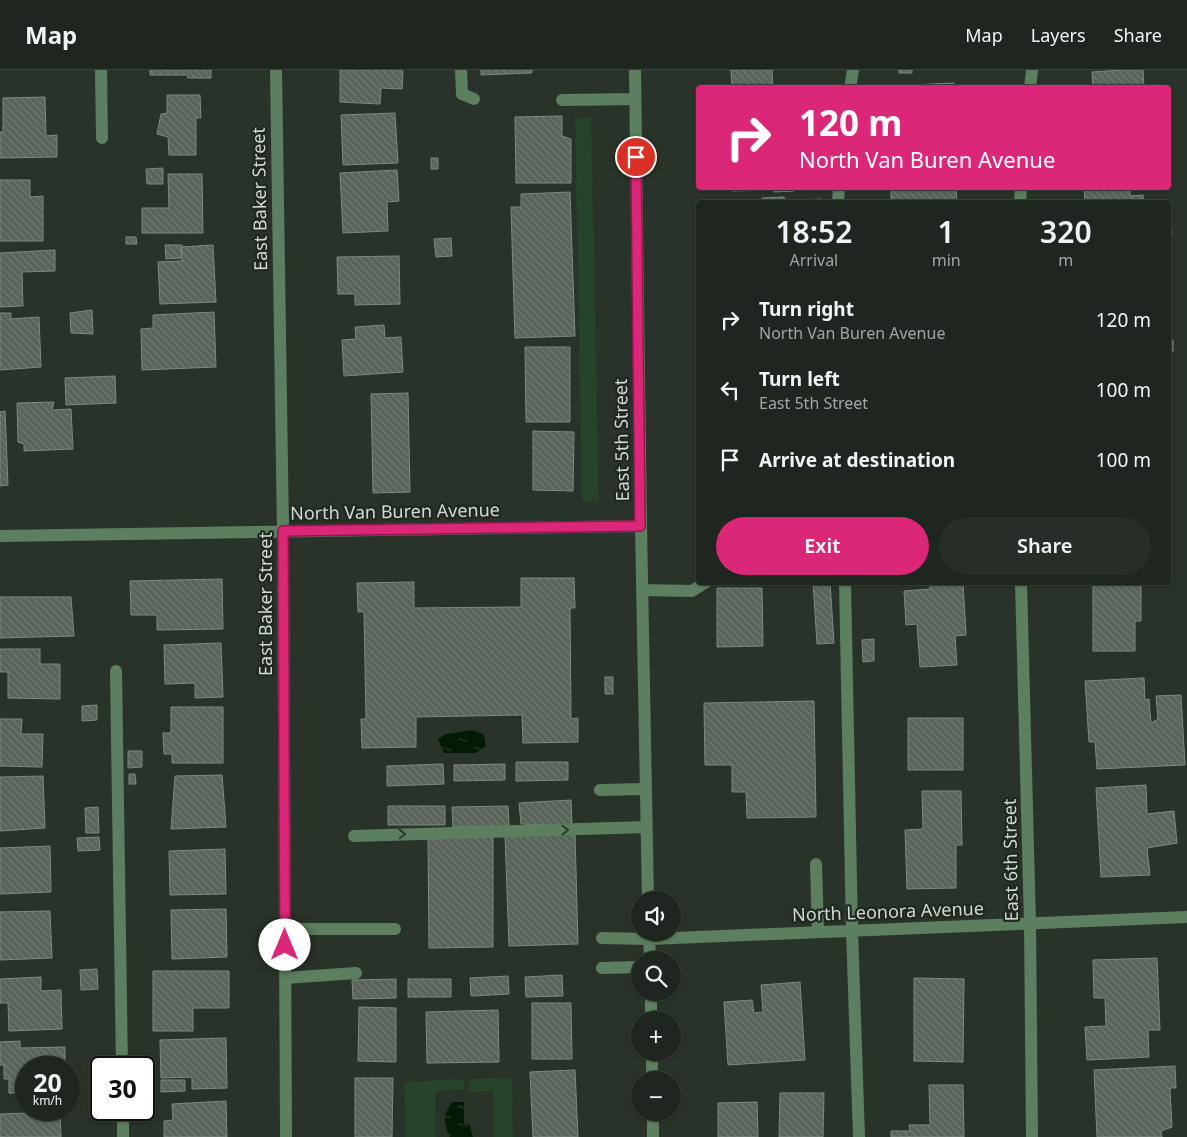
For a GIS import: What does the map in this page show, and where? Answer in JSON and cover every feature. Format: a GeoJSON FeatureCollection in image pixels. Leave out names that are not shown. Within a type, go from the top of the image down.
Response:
{"type":"FeatureCollection","features":[{"type":"Feature","properties":{"kind":"street"},"geometry":{"type":"LineString","coordinates":[[101,70],[102,138]]}},
{"type":"Feature","properties":{"kind":"street","name":"East Baker Street"},"geometry":{"type":"LineString","coordinates":[[276,70],[283,531],[286,1137]]}},
{"type":"Feature","properties":{"kind":"street"},"geometry":{"type":"LineString","coordinates":[[461,70],[462,94],[474,99]]}},
{"type":"Feature","properties":{"kind":"street","name":"East 5th Street"},"geometry":{"type":"LineString","coordinates":[[635,70],[640,526],[648,891]]}},
{"type":"Feature","properties":{"kind":"street"},"geometry":{"type":"LineString","coordinates":[[850,85],[853,70]]}},
{"type":"Feature","properties":{"kind":"street"},"geometry":{"type":"LineString","coordinates":[[1030,85],[1032,70]]}},
{"type":"Feature","properties":{"kind":"street"},"geometry":{"type":"LineString","coordinates":[[562,100],[636,99]]}},
{"type":"Feature","properties":{"kind":"street","name":"North Van Buren Avenue"},"geometry":{"type":"LineString","coordinates":[[0,536],[640,526]]}},
{"type":"Feature","properties":{"kind":"street"},"geometry":{"type":"LineString","coordinates":[[642,590],[692,591],[701,585]]}},
{"type":"Feature","properties":{"kind":"street"},"geometry":{"type":"LineString","coordinates":[[845,585],[852,931],[859,1137]]}},
{"type":"Feature","properties":{"kind":"street","name":"East 6th Street"},"geometry":{"type":"LineString","coordinates":[[1021,585],[1030,923],[1032,1137]]}},
{"type":"Feature","properties":{"kind":"street"},"geometry":{"type":"LineString","coordinates":[[116,670],[122,1056]]}},
{"type":"Feature","properties":{"kind":"street"},"geometry":{"type":"LineString","coordinates":[[600,790],[646,789]]}},
{"type":"Feature","properties":{"kind":"street"},"geometry":{"type":"LineString","coordinates":[[354,836],[646,827]]}},
{"type":"Feature","properties":{"kind":"street"},"geometry":{"type":"LineString","coordinates":[[816,864],[818,932]]}},
{"type":"Feature","properties":{"kind":"street","name":"North Leonora Avenue"},"geometry":{"type":"LineString","coordinates":[[681,935],[852,931],[1187,916]]}},
{"type":"Feature","properties":{"kind":"street"},"geometry":{"type":"LineString","coordinates":[[285,929],[395,929]]}},
{"type":"Feature","properties":{"kind":"street","name":"North Leonora Avenue"},"geometry":{"type":"LineString","coordinates":[[602,938],[631,937]]}},
{"type":"Feature","properties":{"kind":"street"},"geometry":{"type":"LineString","coordinates":[[602,968],[631,967]]}},
{"type":"Feature","properties":{"kind":"street"},"geometry":{"type":"LineString","coordinates":[[285,978],[356,973]]}},
{"type":"Feature","properties":{"kind":"street"},"geometry":{"type":"LineString","coordinates":[[123,1121],[123,1137]]}},
{"type":"Feature","properties":{"kind":"street"},"geometry":{"type":"LineString","coordinates":[[653,1121],[653,1137]]}},
{"type":"Feature","properties":{"kind":"shaded area"},"geometry":{"type":"Polygon","coordinates":[[[591,117],[599,501],[582,501],[575,118],[591,117]]]}},
{"type":"Feature","properties":{"kind":"shaded area"},"geometry":{"type":"Polygon","coordinates":[[[512,1078],[513,1137],[494,1137],[493,1091],[469,1092],[469,1079],[512,1078]]]}},
{"type":"Feature","properties":{"kind":"shaded area"},"geometry":{"type":"Polygon","coordinates":[[[465,1079],[464,1089],[435,1092],[436,1137],[406,1137],[404,1082],[465,1079]]]}},
{"type":"Feature","properties":{"kind":"water"},"geometry":{"type":"Polygon","coordinates":[[[474,730],[484,735],[486,746],[476,753],[444,753],[438,739],[446,734],[474,730]]]}},
{"type":"Feature","properties":{"kind":"water"},"geometry":{"type":"Polygon","coordinates":[[[452,1102],[464,1102],[464,1124],[470,1125],[473,1137],[450,1137],[445,1119],[452,1102]]]}},
{"type":"Feature","properties":{"kind":"building"},"geometry":{"type":"Polygon","coordinates":[[[150,70],[211,70],[211,78],[188,78],[187,75],[150,75],[150,70]]]}},
{"type":"Feature","properties":{"kind":"building"},"geometry":{"type":"Polygon","coordinates":[[[340,70],[403,71],[402,89],[381,88],[380,104],[340,102],[340,70]]]}},
{"type":"Feature","properties":{"kind":"building"},"geometry":{"type":"Polygon","coordinates":[[[481,70],[532,70],[532,73],[481,75],[481,70]]]}},
{"type":"Feature","properties":{"kind":"building"},"geometry":{"type":"Polygon","coordinates":[[[731,70],[772,70],[773,85],[732,85],[731,70]]]}},
{"type":"Feature","properties":{"kind":"building"},"geometry":{"type":"Polygon","coordinates":[[[899,70],[912,70],[912,73],[899,73],[899,70]]]}},
{"type":"Feature","properties":{"kind":"building"},"geometry":{"type":"Polygon","coordinates":[[[1143,70],[1144,85],[1093,85],[1092,72],[1143,70]]]}},
{"type":"Feature","properties":{"kind":"building"},"geometry":{"type":"Polygon","coordinates":[[[954,83],[954,85],[909,85],[954,83]]]}},
{"type":"Feature","properties":{"kind":"building"},"geometry":{"type":"Polygon","coordinates":[[[167,95],[200,95],[201,118],[196,118],[196,155],[169,155],[168,137],[157,134],[161,114],[167,113],[167,95]]]}},
{"type":"Feature","properties":{"kind":"building"},"geometry":{"type":"Polygon","coordinates":[[[45,97],[46,136],[57,135],[57,157],[0,158],[0,132],[3,132],[3,98],[45,97]]]}},
{"type":"Feature","properties":{"kind":"building"},"geometry":{"type":"Polygon","coordinates":[[[395,113],[398,163],[343,165],[341,115],[395,113]]]}},
{"type":"Feature","properties":{"kind":"building"},"geometry":{"type":"Polygon","coordinates":[[[562,116],[562,136],[571,139],[571,183],[516,183],[515,117],[562,116]]]}},
{"type":"Feature","properties":{"kind":"building"},"geometry":{"type":"Polygon","coordinates":[[[431,158],[438,158],[438,169],[431,169],[431,158]]]}},
{"type":"Feature","properties":{"kind":"building"},"geometry":{"type":"Polygon","coordinates":[[[163,168],[163,184],[147,184],[146,169],[163,168]]]}},
{"type":"Feature","properties":{"kind":"building"},"geometry":{"type":"Polygon","coordinates":[[[397,170],[399,201],[387,202],[388,231],[343,233],[340,173],[397,170]]]}},
{"type":"Feature","properties":{"kind":"building"},"geometry":{"type":"Polygon","coordinates":[[[168,174],[202,174],[203,233],[142,233],[142,208],[169,208],[168,174]]]}},
{"type":"Feature","properties":{"kind":"building"},"geometry":{"type":"Polygon","coordinates":[[[0,180],[30,180],[30,197],[43,196],[43,241],[0,241],[0,180]]]}},
{"type":"Feature","properties":{"kind":"building"},"geometry":{"type":"Polygon","coordinates":[[[732,190],[770,190],[732,191],[732,190]]]}},
{"type":"Feature","properties":{"kind":"building"},"geometry":{"type":"Polygon","coordinates":[[[774,190],[794,190],[794,191],[774,192],[774,190]]]}},
{"type":"Feature","properties":{"kind":"building"},"geometry":{"type":"Polygon","coordinates":[[[891,190],[956,190],[957,200],[891,200],[891,190]]]}},
{"type":"Feature","properties":{"kind":"building"},"geometry":{"type":"Polygon","coordinates":[[[1084,190],[1130,190],[1130,196],[1143,195],[1144,200],[1085,200],[1084,190]]]}},
{"type":"Feature","properties":{"kind":"building"},"geometry":{"type":"Polygon","coordinates":[[[570,192],[575,336],[515,338],[511,207],[521,207],[521,194],[570,192]]]}},
{"type":"Feature","properties":{"kind":"building"},"geometry":{"type":"Polygon","coordinates":[[[784,197],[785,200],[762,200],[762,198],[784,197]]]}},
{"type":"Feature","properties":{"kind":"building"},"geometry":{"type":"Polygon","coordinates":[[[126,237],[136,237],[137,244],[126,244],[126,237]]]}},
{"type":"Feature","properties":{"kind":"building"},"geometry":{"type":"Polygon","coordinates":[[[451,238],[452,256],[436,257],[434,239],[451,238]]]}},
{"type":"Feature","properties":{"kind":"building"},"geometry":{"type":"Polygon","coordinates":[[[165,245],[182,245],[181,258],[166,259],[165,245]]]}},
{"type":"Feature","properties":{"kind":"building"},"geometry":{"type":"Polygon","coordinates":[[[213,245],[216,302],[160,304],[158,262],[182,261],[181,247],[213,245]]]}},
{"type":"Feature","properties":{"kind":"building"},"geometry":{"type":"Polygon","coordinates":[[[55,250],[55,271],[22,272],[23,306],[0,307],[0,253],[55,250]]]}},
{"type":"Feature","properties":{"kind":"building"},"geometry":{"type":"Polygon","coordinates":[[[399,256],[400,304],[355,305],[355,294],[338,294],[337,257],[399,256]]]}},
{"type":"Feature","properties":{"kind":"building"},"geometry":{"type":"Polygon","coordinates":[[[92,310],[93,334],[71,333],[70,313],[92,310]]]}},
{"type":"Feature","properties":{"kind":"building"},"geometry":{"type":"Polygon","coordinates":[[[214,312],[216,367],[142,370],[141,329],[153,328],[153,315],[214,312]]]}},
{"type":"Feature","properties":{"kind":"building"},"geometry":{"type":"Polygon","coordinates":[[[0,313],[11,313],[11,319],[39,317],[41,367],[0,370],[0,313]]]}},
{"type":"Feature","properties":{"kind":"building"},"geometry":{"type":"Polygon","coordinates":[[[384,325],[385,338],[401,337],[403,372],[344,376],[342,340],[356,339],[355,327],[384,325]]]}},
{"type":"Feature","properties":{"kind":"building"},"geometry":{"type":"Polygon","coordinates":[[[1171,340],[1173,340],[1173,351],[1171,351],[1171,340]]]}},
{"type":"Feature","properties":{"kind":"building"},"geometry":{"type":"Polygon","coordinates":[[[525,347],[570,347],[570,422],[526,422],[525,347]]]}},
{"type":"Feature","properties":{"kind":"building"},"geometry":{"type":"Polygon","coordinates":[[[115,376],[116,403],[66,405],[65,378],[115,376]]]}},
{"type":"Feature","properties":{"kind":"building"},"geometry":{"type":"Polygon","coordinates":[[[408,393],[410,492],[373,493],[371,394],[408,393]]]}},
{"type":"Feature","properties":{"kind":"building"},"geometry":{"type":"Polygon","coordinates":[[[54,402],[52,410],[71,409],[73,449],[24,451],[24,444],[18,442],[17,403],[54,402]]]}},
{"type":"Feature","properties":{"kind":"building"},"geometry":{"type":"Polygon","coordinates":[[[5,411],[8,485],[0,486],[0,412],[5,411]]]}},
{"type":"Feature","properties":{"kind":"building"},"geometry":{"type":"Polygon","coordinates":[[[533,431],[574,432],[573,491],[533,490],[533,431]]]}},
{"type":"Feature","properties":{"kind":"building"},"geometry":{"type":"Polygon","coordinates":[[[521,578],[574,578],[575,608],[570,608],[571,719],[578,718],[578,742],[523,743],[522,715],[416,717],[416,747],[362,748],[361,719],[366,719],[364,612],[358,612],[357,583],[414,582],[414,608],[521,607],[521,578]]]}},
{"type":"Feature","properties":{"kind":"building"},"geometry":{"type":"Polygon","coordinates":[[[222,579],[223,629],[157,630],[157,615],[131,615],[130,581],[222,579]]]}},
{"type":"Feature","properties":{"kind":"building"},"geometry":{"type":"Polygon","coordinates":[[[813,585],[830,585],[834,643],[817,644],[813,585]]]}},
{"type":"Feature","properties":{"kind":"building"},"geometry":{"type":"Polygon","coordinates":[[[930,585],[963,585],[966,635],[955,636],[957,665],[920,667],[917,624],[906,625],[904,591],[930,589],[930,585]]]}},
{"type":"Feature","properties":{"kind":"building"},"geometry":{"type":"Polygon","coordinates":[[[1093,585],[1141,585],[1141,621],[1135,621],[1135,651],[1093,651],[1093,585]]]}},
{"type":"Feature","properties":{"kind":"building"},"geometry":{"type":"Polygon","coordinates":[[[717,588],[762,588],[763,646],[717,647],[717,588]]]}},
{"type":"Feature","properties":{"kind":"building"},"geometry":{"type":"Polygon","coordinates":[[[0,597],[71,597],[74,636],[0,638],[0,597]]]}},
{"type":"Feature","properties":{"kind":"building"},"geometry":{"type":"Polygon","coordinates":[[[874,639],[874,661],[863,662],[862,640],[874,639]]]}},
{"type":"Feature","properties":{"kind":"building"},"geometry":{"type":"Polygon","coordinates":[[[221,643],[223,697],[195,698],[195,683],[165,684],[164,645],[221,643]]]}},
{"type":"Feature","properties":{"kind":"building"},"geometry":{"type":"Polygon","coordinates":[[[0,649],[40,649],[40,664],[60,664],[60,699],[8,698],[8,672],[0,672],[0,649]]]}},
{"type":"Feature","properties":{"kind":"building"},"geometry":{"type":"Polygon","coordinates":[[[605,677],[613,677],[613,694],[605,694],[605,677]]]}},
{"type":"Feature","properties":{"kind":"building"},"geometry":{"type":"Polygon","coordinates":[[[1144,678],[1145,700],[1149,699],[1151,723],[1158,719],[1156,696],[1181,695],[1185,765],[1097,769],[1095,742],[1089,742],[1085,681],[1144,678]]]}},
{"type":"Feature","properties":{"kind":"building"},"geometry":{"type":"Polygon","coordinates":[[[814,701],[816,817],[747,818],[746,792],[732,792],[732,765],[705,765],[704,703],[814,701]]]}},
{"type":"Feature","properties":{"kind":"building"},"geometry":{"type":"Polygon","coordinates":[[[97,705],[97,720],[82,721],[82,706],[97,705]]]}},
{"type":"Feature","properties":{"kind":"building"},"geometry":{"type":"Polygon","coordinates":[[[171,707],[223,707],[223,763],[172,763],[172,754],[164,754],[163,733],[171,733],[171,707]]]}},
{"type":"Feature","properties":{"kind":"building"},"geometry":{"type":"Polygon","coordinates":[[[908,718],[963,718],[963,770],[908,770],[908,718]]]}},
{"type":"Feature","properties":{"kind":"building"},"geometry":{"type":"Polygon","coordinates":[[[0,719],[22,719],[21,734],[43,734],[42,767],[0,766],[0,719]]]}},
{"type":"Feature","properties":{"kind":"building"},"geometry":{"type":"Polygon","coordinates":[[[128,751],[142,751],[142,767],[128,768],[128,751]]]}},
{"type":"Feature","properties":{"kind":"building"},"geometry":{"type":"Polygon","coordinates":[[[516,762],[568,762],[568,780],[516,781],[516,762]]]}},
{"type":"Feature","properties":{"kind":"building"},"geometry":{"type":"Polygon","coordinates":[[[443,764],[444,784],[387,786],[387,766],[443,764]]]}},
{"type":"Feature","properties":{"kind":"building"},"geometry":{"type":"Polygon","coordinates":[[[505,764],[505,780],[454,781],[454,765],[505,764]]]}},
{"type":"Feature","properties":{"kind":"building"},"geometry":{"type":"Polygon","coordinates":[[[129,774],[135,774],[136,784],[129,784],[129,774]]]}},
{"type":"Feature","properties":{"kind":"building"},"geometry":{"type":"Polygon","coordinates":[[[222,775],[226,827],[171,829],[175,776],[222,775]]]}},
{"type":"Feature","properties":{"kind":"building"},"geometry":{"type":"Polygon","coordinates":[[[43,776],[45,828],[0,831],[0,777],[43,776]]]}},
{"type":"Feature","properties":{"kind":"building"},"geometry":{"type":"Polygon","coordinates":[[[1146,785],[1147,814],[1174,811],[1177,843],[1147,848],[1150,875],[1101,877],[1096,788],[1146,785]]]}},
{"type":"Feature","properties":{"kind":"building"},"geometry":{"type":"Polygon","coordinates":[[[922,791],[961,791],[962,845],[956,845],[956,888],[907,889],[905,830],[923,829],[922,791]]]}},
{"type":"Feature","properties":{"kind":"building"},"geometry":{"type":"Polygon","coordinates":[[[571,800],[572,826],[521,824],[519,803],[571,800]]]}},
{"type":"Feature","properties":{"kind":"building"},"geometry":{"type":"Polygon","coordinates":[[[388,806],[445,806],[445,825],[388,825],[388,806]]]}},
{"type":"Feature","properties":{"kind":"building"},"geometry":{"type":"Polygon","coordinates":[[[508,806],[509,826],[453,827],[452,807],[508,806]]]}},
{"type":"Feature","properties":{"kind":"building"},"geometry":{"type":"Polygon","coordinates":[[[98,807],[99,833],[86,833],[85,808],[98,807]]]}},
{"type":"Feature","properties":{"kind":"building"},"geometry":{"type":"Polygon","coordinates":[[[575,834],[578,944],[509,946],[505,835],[575,834]]]}},
{"type":"Feature","properties":{"kind":"building"},"geometry":{"type":"Polygon","coordinates":[[[428,836],[493,836],[493,947],[429,948],[428,836]]]}},
{"type":"Feature","properties":{"kind":"building"},"geometry":{"type":"Polygon","coordinates":[[[99,837],[100,850],[78,851],[77,838],[99,837]]]}},
{"type":"Feature","properties":{"kind":"building"},"geometry":{"type":"Polygon","coordinates":[[[50,846],[51,892],[0,894],[0,848],[50,846]]]}},
{"type":"Feature","properties":{"kind":"building"},"geometry":{"type":"Polygon","coordinates":[[[225,849],[226,894],[170,895],[169,851],[225,849]]]}},
{"type":"Feature","properties":{"kind":"building"},"geometry":{"type":"Polygon","coordinates":[[[226,909],[227,957],[172,959],[171,910],[226,909]]]}},
{"type":"Feature","properties":{"kind":"building"},"geometry":{"type":"Polygon","coordinates":[[[50,911],[52,958],[0,960],[0,912],[50,911]]]}},
{"type":"Feature","properties":{"kind":"building"},"geometry":{"type":"Polygon","coordinates":[[[1157,958],[1160,1030],[1148,1030],[1149,1057],[1087,1060],[1085,1027],[1106,1026],[1105,998],[1094,998],[1093,960],[1157,958]]]}},
{"type":"Feature","properties":{"kind":"building"},"geometry":{"type":"Polygon","coordinates":[[[97,969],[98,989],[81,990],[80,970],[97,969]]]}},
{"type":"Feature","properties":{"kind":"building"},"geometry":{"type":"Polygon","coordinates":[[[153,971],[229,971],[229,1008],[193,1008],[193,1031],[153,1031],[153,971]]]}},
{"type":"Feature","properties":{"kind":"building"},"geometry":{"type":"Polygon","coordinates":[[[562,975],[563,996],[526,997],[525,977],[562,975]]]}},
{"type":"Feature","properties":{"kind":"building"},"geometry":{"type":"Polygon","coordinates":[[[508,976],[509,994],[471,996],[470,978],[508,976]]]}},
{"type":"Feature","properties":{"kind":"building"},"geometry":{"type":"Polygon","coordinates":[[[41,977],[41,991],[61,990],[62,1029],[9,1031],[8,1003],[0,1003],[0,979],[41,977]]]}},
{"type":"Feature","properties":{"kind":"building"},"geometry":{"type":"Polygon","coordinates":[[[914,978],[964,979],[963,1062],[914,1061],[914,978]]]}},
{"type":"Feature","properties":{"kind":"building"},"geometry":{"type":"Polygon","coordinates":[[[396,979],[396,998],[353,999],[352,980],[396,979]]]}},
{"type":"Feature","properties":{"kind":"building"},"geometry":{"type":"Polygon","coordinates":[[[408,979],[451,979],[451,997],[408,997],[408,979]]]}},
{"type":"Feature","properties":{"kind":"building"},"geometry":{"type":"Polygon","coordinates":[[[800,982],[805,1060],[728,1065],[724,1002],[752,1000],[754,1013],[763,1012],[761,985],[800,982]]]}},
{"type":"Feature","properties":{"kind":"building"},"geometry":{"type":"Polygon","coordinates":[[[532,1003],[571,1003],[572,1059],[532,1059],[532,1003]]]}},
{"type":"Feature","properties":{"kind":"building"},"geometry":{"type":"Polygon","coordinates":[[[359,1007],[396,1008],[396,1062],[358,1061],[359,1007]]]}},
{"type":"Feature","properties":{"kind":"building"},"geometry":{"type":"Polygon","coordinates":[[[498,1010],[499,1062],[427,1063],[426,1012],[498,1010]]]}},
{"type":"Feature","properties":{"kind":"building"},"geometry":{"type":"Polygon","coordinates":[[[226,1038],[227,1088],[192,1089],[192,1077],[161,1078],[160,1040],[226,1038]]]}},
{"type":"Feature","properties":{"kind":"building"},"geometry":{"type":"Polygon","coordinates":[[[20,1041],[20,1048],[65,1047],[65,1056],[15,1056],[15,1093],[9,1093],[9,1079],[4,1079],[4,1065],[0,1065],[0,1042],[20,1041]]]}},
{"type":"Feature","properties":{"kind":"building"},"geometry":{"type":"Polygon","coordinates":[[[1175,1066],[1176,1088],[1170,1088],[1172,1127],[1161,1131],[1162,1137],[1097,1137],[1094,1070],[1175,1066]]]}},
{"type":"Feature","properties":{"kind":"building"},"geometry":{"type":"Polygon","coordinates":[[[575,1070],[578,1137],[533,1137],[530,1072],[575,1070]]]}},
{"type":"Feature","properties":{"kind":"building"},"geometry":{"type":"Polygon","coordinates":[[[355,1078],[393,1078],[392,1137],[355,1137],[355,1078]]]}},
{"type":"Feature","properties":{"kind":"building"},"geometry":{"type":"Polygon","coordinates":[[[161,1080],[185,1080],[185,1091],[161,1092],[161,1080]]]}},
{"type":"Feature","properties":{"kind":"building"},"geometry":{"type":"Polygon","coordinates":[[[929,1085],[963,1085],[964,1137],[891,1137],[891,1131],[910,1131],[909,1125],[930,1125],[929,1085]]]}},
{"type":"Feature","properties":{"kind":"building"},"geometry":{"type":"Polygon","coordinates":[[[780,1093],[824,1093],[823,1137],[779,1137],[780,1093]]]}},
{"type":"Feature","properties":{"kind":"building"},"geometry":{"type":"Polygon","coordinates":[[[226,1101],[227,1137],[164,1137],[164,1121],[173,1120],[172,1104],[226,1101]]]}},
{"type":"Feature","properties":{"kind":"building"},"geometry":{"type":"Polygon","coordinates":[[[757,1102],[758,1137],[718,1137],[718,1103],[757,1102]]]}},
{"type":"Feature","properties":{"kind":"building"},"geometry":{"type":"Polygon","coordinates":[[[0,1114],[15,1114],[15,1121],[60,1121],[61,1137],[0,1137],[0,1114]]]}},
{"type":"Feature","properties":{"kind":"route"},"geometry":{"type":"LineString","coordinates":[[285,945],[283,531],[640,526],[636,157]]}}]}
